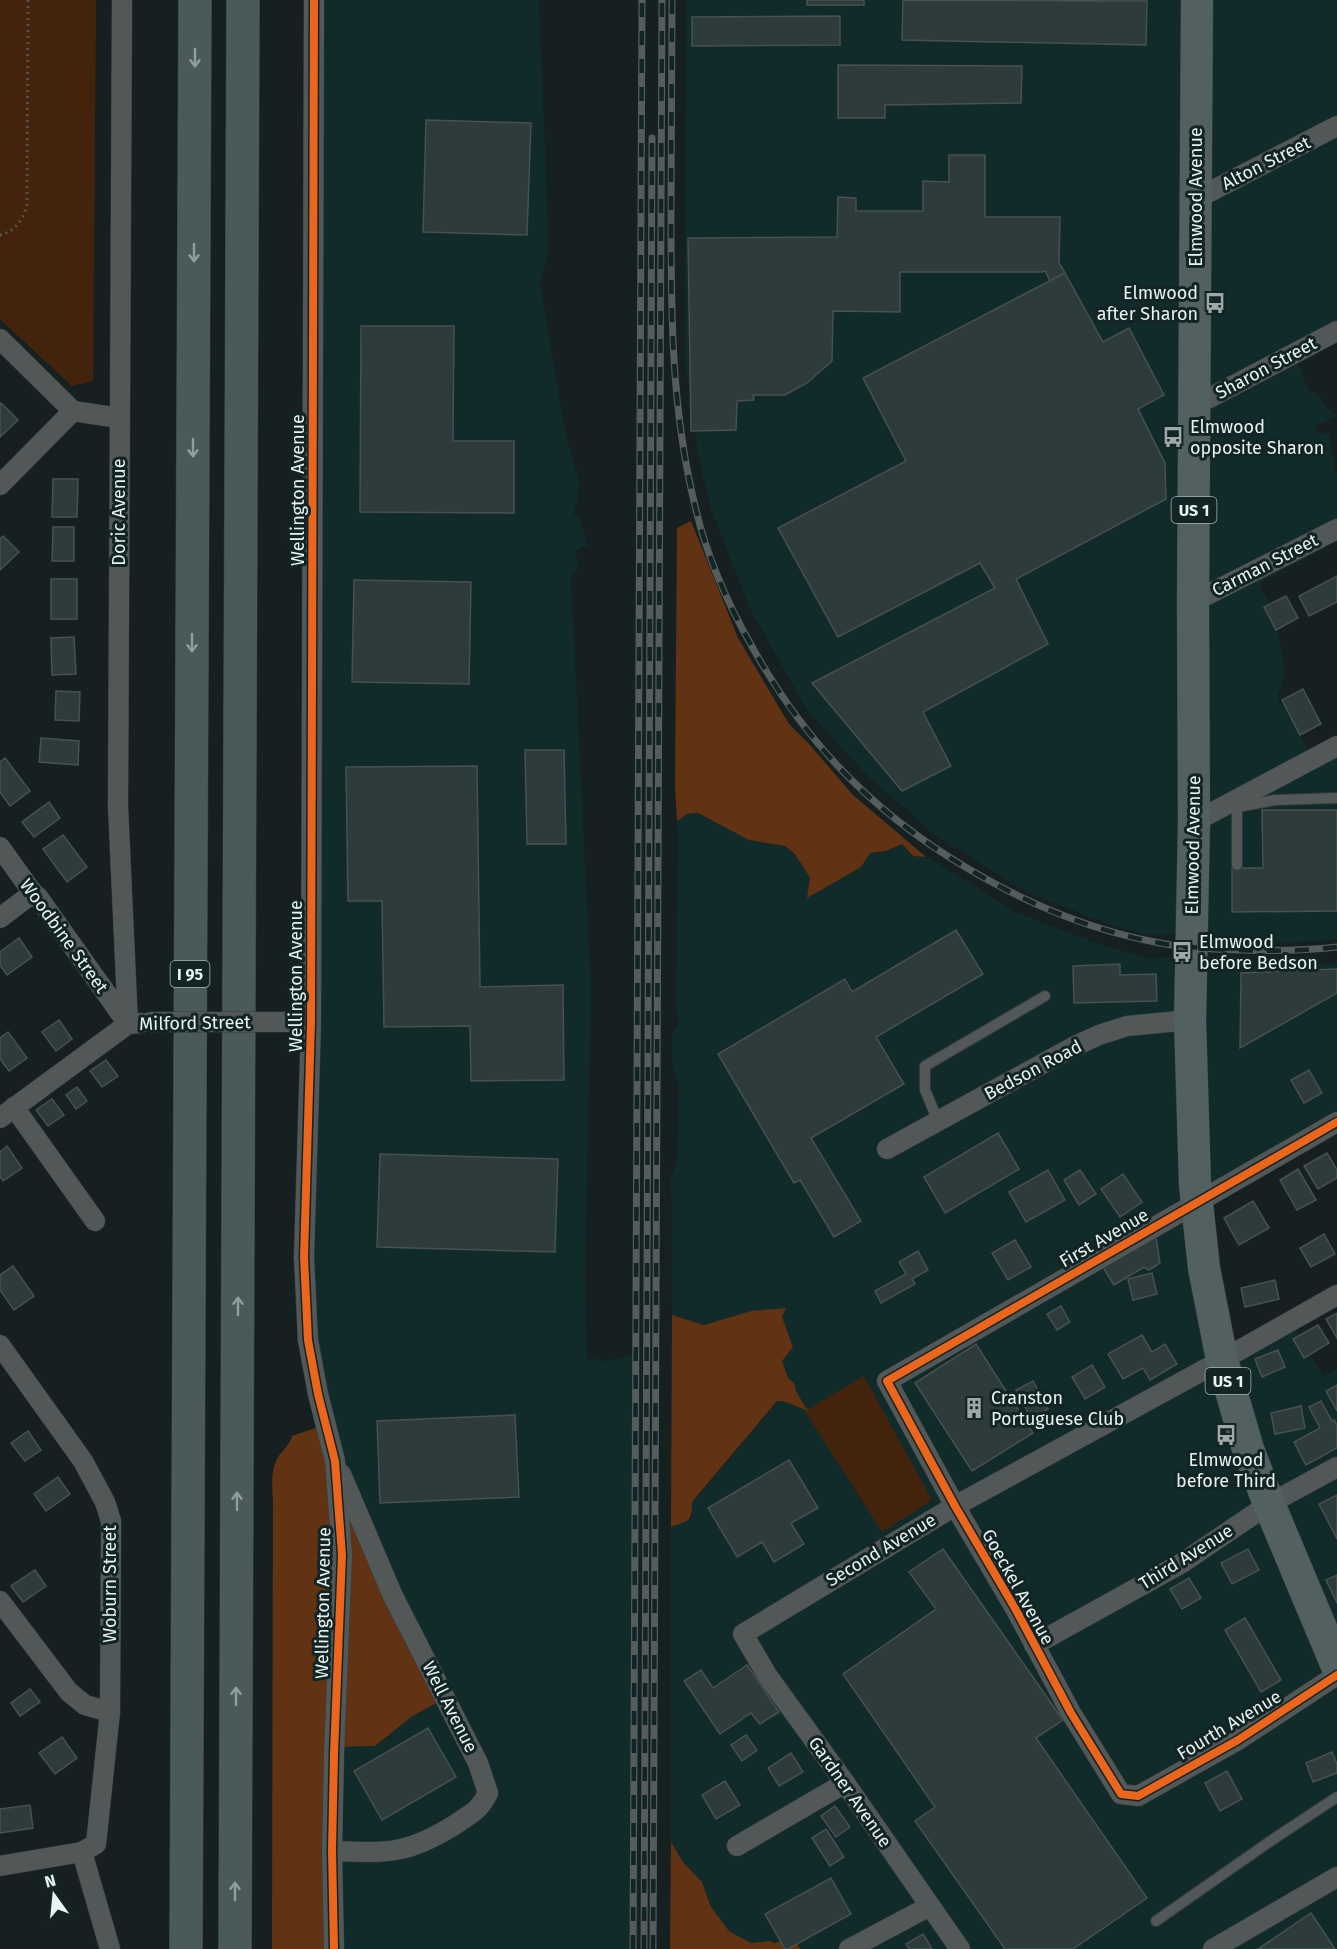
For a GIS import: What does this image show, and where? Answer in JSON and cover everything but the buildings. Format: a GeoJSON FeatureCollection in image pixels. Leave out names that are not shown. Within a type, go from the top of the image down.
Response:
{"type":"FeatureCollection","features":[{"type":"Feature","properties":{"kind":"highway","name":"I 95"},"geometry":{"type":"LineString","coordinates":[[186,1949],[195,0]]}},
{"type":"Feature","properties":{"kind":"highway"},"geometry":{"type":"LineString","coordinates":[[235,1949],[243,0]]}},
{"type":"Feature","properties":{"kind":"main road","name":"Elmwood Avenue"},"geometry":{"type":"LineString","coordinates":[[1197,0],[1193,602],[1194,822],[1190,1020],[1195,1185],[1204,1269],[1222,1360],[1248,1449],[1337,1666]]}},
{"type":"Feature","properties":{"kind":"street","name":"Doric Avenue"},"geometry":{"type":"LineString","coordinates":[[122,0],[118,806],[128,1024]]}},
{"type":"Feature","properties":{"kind":"street","name":"Wellington Avenue"},"geometry":{"type":"LineString","coordinates":[[314,0],[311,1023],[304,1257],[308,1340],[318,1394],[335,1461],[342,1555],[333,1754],[334,1949]]}},
{"type":"Feature","properties":{"kind":"street","name":"Alton Street"},"geometry":{"type":"LineString","coordinates":[[1196,199],[1337,126]]}},
{"type":"Feature","properties":{"kind":"street","name":"Sharon Street"},"geometry":{"type":"LineString","coordinates":[[1194,406],[1337,331]]}},
{"type":"Feature","properties":{"kind":"street"},"geometry":{"type":"LineString","coordinates":[[0,339],[73,411],[119,418]]}},
{"type":"Feature","properties":{"kind":"street"},"geometry":{"type":"LineString","coordinates":[[0,485],[73,411]]}},
{"type":"Feature","properties":{"kind":"street","name":"Carman Street"},"geometry":{"type":"LineString","coordinates":[[1193,602],[1337,529]]}},
{"type":"Feature","properties":{"kind":"street"},"geometry":{"type":"LineString","coordinates":[[1194,822],[1237,803],[1337,746]]}},
{"type":"Feature","properties":{"kind":"street","name":"Woodbine Street"},"geometry":{"type":"LineString","coordinates":[[0,848],[33,894],[38,897],[128,1024]]}},
{"type":"Feature","properties":{"kind":"street"},"geometry":{"type":"LineString","coordinates":[[0,918],[33,894]]}},
{"type":"Feature","properties":{"kind":"street","name":"Bedson Road"},"geometry":{"type":"LineString","coordinates":[[886,1149],[1099,1035],[1128,1026],[1190,1020]]}},
{"type":"Feature","properties":{"kind":"street","name":"Milford Street"},"geometry":{"type":"LineString","coordinates":[[7,1112],[128,1024],[150,1022],[311,1023]]}},
{"type":"Feature","properties":{"kind":"street"},"geometry":{"type":"LineString","coordinates":[[7,1112],[95,1221]]}},
{"type":"Feature","properties":{"kind":"street","name":"First Avenue"},"geometry":{"type":"LineString","coordinates":[[886,1381],[1337,1122]]}},
{"type":"Feature","properties":{"kind":"street","name":"Second Avenue"},"geometry":{"type":"LineString","coordinates":[[743,1634],[955,1506],[1337,1295]]}},
{"type":"Feature","properties":{"kind":"street","name":"Woburn Street"},"geometry":{"type":"LineString","coordinates":[[0,1345],[83,1461],[105,1502],[111,1521],[110,1713],[96,1844],[82,1852]]}},
{"type":"Feature","properties":{"kind":"street","name":"Goeckel Avenue"},"geometry":{"type":"LineString","coordinates":[[886,1381],[1016,1610],[1071,1713],[1121,1794],[1134,1796]]}},
{"type":"Feature","properties":{"kind":"street","name":"Well Avenue"},"geometry":{"type":"LineString","coordinates":[[332,1851],[380,1853],[408,1849],[433,1839],[481,1808],[488,1793],[478,1763],[393,1596],[335,1461]]}},
{"type":"Feature","properties":{"kind":"street","name":"Third Avenue"},"geometry":{"type":"LineString","coordinates":[[1034,1645],[1182,1563],[1269,1504],[1337,1467]]}},
{"type":"Feature","properties":{"kind":"street"},"geometry":{"type":"LineString","coordinates":[[0,1601],[69,1692],[85,1705],[110,1713]]}},
{"type":"Feature","properties":{"kind":"street","name":"Gardner Avenue"},"geometry":{"type":"LineString","coordinates":[[743,1634],[767,1675],[960,1949]]}},
{"type":"Feature","properties":{"kind":"street","name":"Fourth Avenue"},"geometry":{"type":"LineString","coordinates":[[1134,1796],[1138,1796],[1238,1740],[1337,1675]]}},
{"type":"Feature","properties":{"kind":"street"},"geometry":{"type":"LineString","coordinates":[[737,1846],[845,1783]]}},
{"type":"Feature","properties":{"kind":"street"},"geometry":{"type":"LineString","coordinates":[[0,1866],[82,1852],[110,1949]]}},
{"type":"Feature","properties":{"kind":"street"},"geometry":{"type":"LineString","coordinates":[[1213,1949],[1337,1877]]}},
{"type":"Feature","properties":{"kind":"street"},"geometry":{"type":"LineString","coordinates":[[849,1949],[930,1906]]}},
{"type":"Feature","properties":{"kind":"lane"},"geometry":{"type":"LineString","coordinates":[[1237,865],[1237,803],[1337,798]]}},
{"type":"Feature","properties":{"kind":"lane"},"geometry":{"type":"LineString","coordinates":[[938,1121],[925,1090],[925,1066],[1045,996]]}},
{"type":"Feature","properties":{"kind":"lane"},"geometry":{"type":"LineString","coordinates":[[1156,1921],[1337,1797]]}},
{"type":"Feature","properties":{"kind":"path"},"geometry":{"type":"LineString","coordinates":[[0,235],[5,235],[21,223],[27,207],[28,0]]}},
{"type":"Feature","properties":{"kind":"shaded area"},"geometry":{"type":"Polygon","coordinates":[[[0,0],[96,0],[93,381],[72,386],[0,319],[0,0]]]}},
{"type":"Feature","properties":{"kind":"shaded area"},"geometry":{"type":"Polygon","coordinates":[[[315,0],[539,0],[549,252],[540,282],[566,435],[580,484],[574,514],[579,518],[588,545],[574,551],[579,566],[571,575],[591,988],[585,1274],[587,1355],[589,1363],[593,1358],[603,1361],[640,1354],[638,1949],[334,1949],[335,1746],[375,1746],[411,1717],[438,1702],[346,1500],[309,1337],[315,0]]]}},
{"type":"Feature","properties":{"kind":"shaded area"},"geometry":{"type":"Polygon","coordinates":[[[686,0],[1337,0],[1337,335],[1296,357],[1308,389],[1319,396],[1329,410],[1337,416],[1314,426],[1318,433],[1329,435],[1335,464],[1334,472],[1337,474],[1337,542],[1261,582],[1260,586],[1272,608],[1283,656],[1285,677],[1278,695],[1281,706],[1288,710],[1312,759],[1337,747],[1337,939],[1192,944],[1186,934],[1148,935],[1108,924],[1024,891],[932,833],[871,780],[807,710],[749,607],[711,508],[698,455],[685,360],[686,0]]]}},
{"type":"Feature","properties":{"kind":"shaded area"},"geometry":{"type":"Polygon","coordinates":[[[691,521],[738,638],[789,724],[853,795],[926,857],[913,856],[902,844],[886,851],[870,853],[861,867],[807,898],[810,878],[795,854],[785,846],[749,840],[698,813],[687,814],[677,821],[675,786],[677,528],[691,521]]]}},
{"type":"Feature","properties":{"kind":"shaded area"},"geometry":{"type":"Polygon","coordinates":[[[698,813],[749,840],[784,846],[795,854],[810,878],[808,897],[861,867],[870,853],[886,851],[902,844],[913,856],[927,856],[1015,912],[1099,944],[1147,958],[1186,956],[1192,966],[1222,969],[1337,962],[1337,1120],[1199,1197],[1220,1347],[1293,1324],[1323,1376],[1337,1369],[1337,1949],[800,1949],[796,1940],[751,1943],[729,1931],[711,1907],[702,1882],[683,1862],[671,1842],[671,1527],[690,1520],[692,1503],[778,1401],[808,1410],[796,1391],[794,1383],[788,1378],[782,1361],[793,1347],[782,1317],[785,1308],[751,1311],[704,1325],[672,1315],[671,1175],[677,1163],[679,1086],[672,1063],[672,1036],[679,1022],[676,1006],[677,821],[687,814],[698,813]]]}},
{"type":"Feature","properties":{"kind":"shaded area"},"geometry":{"type":"Polygon","coordinates":[[[786,1308],[782,1317],[793,1347],[782,1361],[788,1378],[794,1383],[808,1411],[783,1401],[777,1401],[692,1502],[688,1520],[671,1527],[672,1315],[704,1325],[751,1311],[786,1308]]]}},
{"type":"Feature","properties":{"kind":"shaded area"},"geometry":{"type":"Polygon","coordinates":[[[864,1376],[932,1500],[882,1532],[805,1411],[864,1376]]]}},
{"type":"Feature","properties":{"kind":"shaded area"},"geometry":{"type":"Polygon","coordinates":[[[324,1425],[438,1702],[411,1717],[375,1746],[335,1747],[334,1949],[272,1949],[272,1476],[277,1458],[292,1436],[324,1425]]]}},
{"type":"Feature","properties":{"kind":"shaded area"},"geometry":{"type":"Polygon","coordinates":[[[671,1842],[683,1862],[702,1882],[711,1907],[729,1931],[751,1943],[796,1940],[800,1949],[670,1949],[671,1842]]]}},
{"type":"Feature","properties":{"kind":"railway"},"geometry":{"type":"LineString","coordinates":[[633,1949],[642,0]]}},
{"type":"Feature","properties":{"kind":"railway"},"geometry":{"type":"LineString","coordinates":[[653,1949],[662,0]]}},
{"type":"Feature","properties":{"kind":"railway"},"geometry":{"type":"LineString","coordinates":[[672,0],[672,325],[677,399],[688,473],[706,544],[733,611],[750,643],[797,717],[851,780],[914,833],[950,858],[988,880],[1071,919],[1115,933],[1174,945],[1260,951],[1337,947]]}},
{"type":"Feature","properties":{"kind":"railway"},"geometry":{"type":"LineString","coordinates":[[644,1949],[652,138]]}},
{"type":"Feature","properties":{"kind":"cycle path"},"geometry":{"type":"LineString","coordinates":[[314,0],[311,1023],[304,1257],[308,1340],[318,1394],[335,1461],[342,1555],[332,1851],[334,1949]]}},
{"type":"Feature","properties":{"kind":"cycle path"},"geometry":{"type":"LineString","coordinates":[[1337,1122],[887,1381],[955,1506],[1016,1610],[1071,1713],[1121,1794],[1138,1796],[1238,1740],[1337,1675]]}},
{"type":"Feature","properties":{"kind":"place","name":"Elmwood after Sharon"},"geometry":{"type":"Point","coordinates":[1215,303]}},
{"type":"Feature","properties":{"kind":"place","name":"Elmwood opposite Sharon"},"geometry":{"type":"Point","coordinates":[1173,437]}},
{"type":"Feature","properties":{"kind":"place","name":"Elmwood before Bedson"},"geometry":{"type":"Point","coordinates":[1182,952]}},
{"type":"Feature","properties":{"kind":"place","name":"Cranston Portuguese Club"},"geometry":{"type":"Point","coordinates":[974,1408]}},
{"type":"Feature","properties":{"kind":"place","name":"Elmwood before Third"},"geometry":{"type":"Point","coordinates":[1226,1435]}}]}
